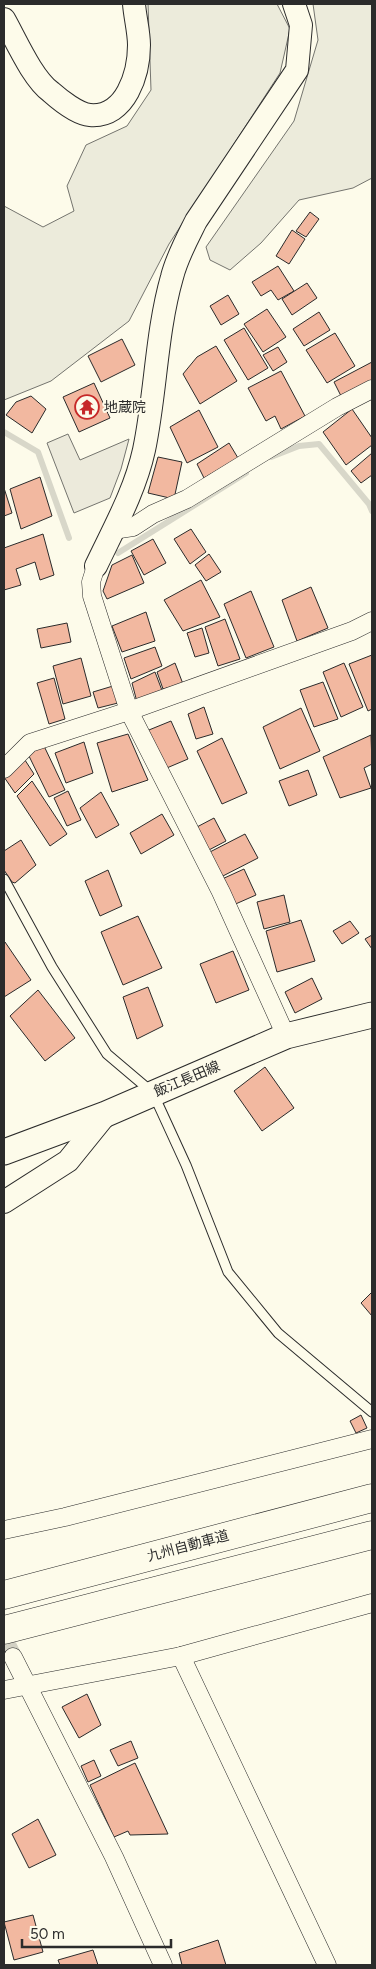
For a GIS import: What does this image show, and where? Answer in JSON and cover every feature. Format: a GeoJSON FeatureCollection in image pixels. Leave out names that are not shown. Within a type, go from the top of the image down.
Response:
{"type":"FeatureCollection","features":[{"type":"Feature","properties":{"kind":"highway","name":"九州自動車道"},"geometry":{"type":"LineString","coordinates":[[4,1594],[372,1498]]}},
{"type":"Feature","properties":{"kind":"highway"},"geometry":{"type":"LineString","coordinates":[[4,1630],[372,1535]]}},
{"type":"Feature","properties":{"kind":"main road","name":"飯江長田線"},"geometry":{"type":"LineString","coordinates":[[4,1152],[106,1114],[286,1036],[372,1015]]}},
{"type":"Feature","properties":{"kind":"street"},"geometry":{"type":"LineString","coordinates":[[4,19],[35,72],[50,92],[76,109],[90,115],[110,111],[122,101],[134,82],[139,46],[134,4]]}},
{"type":"Feature","properties":{"kind":"street"},"geometry":{"type":"LineString","coordinates":[[286,1036],[221,892],[129,711],[101,616],[92,596],[91,582],[96,566],[128,501],[144,452],[172,277],[183,247],[196,221],[297,70],[301,24],[294,4]]}},
{"type":"Feature","properties":{"kind":"street"},"geometry":{"type":"LineString","coordinates":[[114,530],[133,526],[153,514],[187,499],[337,407],[372,389]]}},
{"type":"Feature","properties":{"kind":"street"},"geometry":{"type":"LineString","coordinates":[[4,769],[30,744],[129,711],[352,631],[372,621]]}},
{"type":"Feature","properties":{"kind":"street"},"geometry":{"type":"LineString","coordinates":[[4,1202],[68,1161],[106,1114]]}},
{"type":"Feature","properties":{"kind":"street"},"geometry":{"type":"LineString","coordinates":[[4,1530],[75,1515],[372,1439]]}},
{"type":"Feature","properties":{"kind":"street"},"geometry":{"type":"LineString","coordinates":[[4,1690],[181,1656],[372,1603]]}},
{"type":"Feature","properties":{"kind":"street"},"geometry":{"type":"LineString","coordinates":[[181,1656],[327,1965]]}},
{"type":"Feature","properties":{"kind":"street"},"geometry":{"type":"LineString","coordinates":[[13,1657],[114,1857],[163,1965]]}},
{"type":"Feature","properties":{"kind":"lane"},"geometry":{"type":"LineString","coordinates":[[4,879],[52,967],[107,1054],[154,1094],[186,1165],[228,1272],[278,1333],[372,1412]]}},
{"type":"Feature","properties":{"kind":"shaded area"},"geometry":{"type":"Polygon","coordinates":[[[148,4],[277,4],[290,29],[280,73],[169,244],[129,321],[51,381],[4,400],[4,206],[43,227],[74,211],[67,186],[86,145],[127,126],[151,90],[148,4]]]}},
{"type":"Feature","properties":{"kind":"shaded area"},"geometry":{"type":"Polygon","coordinates":[[[313,4],[372,4],[372,178],[353,188],[299,200],[261,243],[230,270],[210,260],[206,247],[294,121],[318,40],[313,4]]]}},
{"type":"Feature","properties":{"kind":"shaded area"},"geometry":{"type":"Polygon","coordinates":[[[68,434],[80,460],[129,439],[121,469],[110,498],[74,513],[47,443],[68,434]]]}},
{"type":"Feature","properties":{"kind":"building"},"geometry":{"type":"Polygon","coordinates":[[[310,212],[319,219],[306,237],[296,231],[310,212]]]}},
{"type":"Feature","properties":{"kind":"building"},"geometry":{"type":"Polygon","coordinates":[[[292,230],[305,239],[289,264],[276,256],[292,230]]]}},
{"type":"Feature","properties":{"kind":"building"},"geometry":{"type":"Polygon","coordinates":[[[278,266],[294,291],[278,300],[271,290],[261,296],[252,282],[278,266]]]}},
{"type":"Feature","properties":{"kind":"building"},"geometry":{"type":"Polygon","coordinates":[[[307,283],[317,298],[292,315],[282,299],[307,283]]]}},
{"type":"Feature","properties":{"kind":"building"},"geometry":{"type":"Polygon","coordinates":[[[228,295],[239,314],[221,325],[210,306],[228,295]]]}},
{"type":"Feature","properties":{"kind":"building"},"geometry":{"type":"Polygon","coordinates":[[[267,309],[286,337],[263,352],[244,324],[267,309]]]}},
{"type":"Feature","properties":{"kind":"building"},"geometry":{"type":"Polygon","coordinates":[[[319,312],[330,330],[304,346],[293,329],[319,312]]]}},
{"type":"Feature","properties":{"kind":"building"},"geometry":{"type":"Polygon","coordinates":[[[244,328],[268,368],[248,380],[224,340],[244,328]]]}},
{"type":"Feature","properties":{"kind":"building"},"geometry":{"type":"Polygon","coordinates":[[[335,333],[355,366],[327,383],[306,350],[335,333]]]}},
{"type":"Feature","properties":{"kind":"building"},"geometry":{"type":"Polygon","coordinates":[[[122,339],[135,365],[101,382],[88,356],[122,339]]]}},
{"type":"Feature","properties":{"kind":"building"},"geometry":{"type":"Polygon","coordinates":[[[216,346],[237,381],[200,404],[183,374],[197,357],[216,346]]]}},
{"type":"Feature","properties":{"kind":"building"},"geometry":{"type":"Polygon","coordinates":[[[278,347],[287,362],[273,371],[263,355],[278,347]]]}},
{"type":"Feature","properties":{"kind":"building"},"geometry":{"type":"Polygon","coordinates":[[[372,362],[372,382],[342,398],[334,382],[372,362]]]}},
{"type":"Feature","properties":{"kind":"building"},"geometry":{"type":"Polygon","coordinates":[[[281,371],[305,416],[281,429],[275,416],[266,421],[248,388],[281,371]]]}},
{"type":"Feature","properties":{"kind":"building","name":"地蔵院"},"geometry":{"type":"Polygon","coordinates":[[[94,383],[110,418],[79,432],[63,397],[94,383]]]}},
{"type":"Feature","properties":{"kind":"building"},"geometry":{"type":"Polygon","coordinates":[[[31,396],[46,409],[32,433],[6,415],[16,402],[31,396]]]}},
{"type":"Feature","properties":{"kind":"building"},"geometry":{"type":"Polygon","coordinates":[[[352,409],[372,438],[372,445],[346,465],[323,432],[352,409]]]}},
{"type":"Feature","properties":{"kind":"building"},"geometry":{"type":"Polygon","coordinates":[[[199,410],[218,447],[187,463],[170,427],[199,410]]]}},
{"type":"Feature","properties":{"kind":"building"},"geometry":{"type":"Polygon","coordinates":[[[229,443],[238,458],[204,478],[197,464],[229,443]]]}},
{"type":"Feature","properties":{"kind":"building"},"geometry":{"type":"Polygon","coordinates":[[[372,453],[372,475],[361,483],[351,471],[372,453]]]}},
{"type":"Feature","properties":{"kind":"building"},"geometry":{"type":"Polygon","coordinates":[[[158,457],[182,462],[174,499],[148,493],[158,457]]]}},
{"type":"Feature","properties":{"kind":"building"},"geometry":{"type":"Polygon","coordinates":[[[40,477],[52,516],[21,529],[10,489],[40,477]]]}},
{"type":"Feature","properties":{"kind":"building"},"geometry":{"type":"Polygon","coordinates":[[[4,488],[12,513],[4,516],[4,488]]]}},
{"type":"Feature","properties":{"kind":"building"},"geometry":{"type":"Polygon","coordinates":[[[191,529],[206,552],[190,564],[174,539],[191,529]]]}},
{"type":"Feature","properties":{"kind":"building"},"geometry":{"type":"Polygon","coordinates":[[[43,534],[54,575],[40,580],[35,562],[16,569],[21,585],[4,590],[4,548],[43,534]]]}},
{"type":"Feature","properties":{"kind":"building"},"geometry":{"type":"Polygon","coordinates":[[[153,539],[166,563],[144,575],[131,551],[153,539]]]}},
{"type":"Feature","properties":{"kind":"building"},"geometry":{"type":"Polygon","coordinates":[[[209,554],[221,572],[206,581],[195,565],[209,554]]]}},
{"type":"Feature","properties":{"kind":"building"},"geometry":{"type":"Polygon","coordinates":[[[132,555],[144,583],[107,599],[103,591],[112,565],[132,555]]]}},
{"type":"Feature","properties":{"kind":"building"},"geometry":{"type":"Polygon","coordinates":[[[201,580],[220,617],[183,631],[164,600],[201,580]]]}},
{"type":"Feature","properties":{"kind":"building"},"geometry":{"type":"Polygon","coordinates":[[[311,587],[328,628],[297,641],[282,600],[311,587]]]}},
{"type":"Feature","properties":{"kind":"building"},"geometry":{"type":"Polygon","coordinates":[[[251,591],[274,647],[246,658],[224,604],[251,591]]]}},
{"type":"Feature","properties":{"kind":"building"},"geometry":{"type":"Polygon","coordinates":[[[146,612],[155,641],[122,652],[112,626],[146,612]]]}},
{"type":"Feature","properties":{"kind":"building"},"geometry":{"type":"Polygon","coordinates":[[[225,619],[240,659],[218,666],[205,627],[225,619]]]}},
{"type":"Feature","properties":{"kind":"building"},"geometry":{"type":"Polygon","coordinates":[[[67,623],[71,642],[41,648],[37,629],[67,623]]]}},
{"type":"Feature","properties":{"kind":"building"},"geometry":{"type":"Polygon","coordinates":[[[202,628],[209,653],[195,657],[187,633],[202,628]]]}},
{"type":"Feature","properties":{"kind":"building"},"geometry":{"type":"Polygon","coordinates":[[[155,647],[162,666],[131,679],[124,658],[155,647]]]}},
{"type":"Feature","properties":{"kind":"building"},"geometry":{"type":"Polygon","coordinates":[[[372,655],[372,709],[368,711],[349,664],[372,655]]]}},
{"type":"Feature","properties":{"kind":"building"},"geometry":{"type":"Polygon","coordinates":[[[81,658],[91,696],[63,704],[53,666],[81,658]]]}},
{"type":"Feature","properties":{"kind":"building"},"geometry":{"type":"Polygon","coordinates":[[[175,663],[183,684],[163,689],[157,672],[175,663]]]}},
{"type":"Feature","properties":{"kind":"building"},"geometry":{"type":"Polygon","coordinates":[[[344,663],[363,707],[341,717],[323,672],[344,663]]]}},
{"type":"Feature","properties":{"kind":"building"},"geometry":{"type":"Polygon","coordinates":[[[155,672],[163,693],[137,702],[132,683],[155,672]]]}},
{"type":"Feature","properties":{"kind":"building"},"geometry":{"type":"Polygon","coordinates":[[[54,678],[65,719],[49,724],[37,683],[54,678]]]}},
{"type":"Feature","properties":{"kind":"building"},"geometry":{"type":"Polygon","coordinates":[[[323,682],[338,719],[314,727],[300,690],[323,682]]]}},
{"type":"Feature","properties":{"kind":"building"},"geometry":{"type":"Polygon","coordinates":[[[113,686],[118,703],[98,708],[93,692],[113,686]]]}},
{"type":"Feature","properties":{"kind":"building"},"geometry":{"type":"Polygon","coordinates":[[[204,707],[213,734],[196,739],[188,714],[204,707]]]}},
{"type":"Feature","properties":{"kind":"building"},"geometry":{"type":"Polygon","coordinates":[[[301,708],[320,751],[280,769],[263,727],[301,708]]]}},
{"type":"Feature","properties":{"kind":"building"},"geometry":{"type":"Polygon","coordinates":[[[171,721],[188,759],[162,770],[144,732],[171,721]]]}},
{"type":"Feature","properties":{"kind":"building"},"geometry":{"type":"Polygon","coordinates":[[[128,734],[148,780],[112,792],[97,743],[128,734]]]}},
{"type":"Feature","properties":{"kind":"building"},"geometry":{"type":"Polygon","coordinates":[[[371,735],[372,764],[364,768],[371,788],[340,798],[323,757],[371,735]]]}},
{"type":"Feature","properties":{"kind":"building"},"geometry":{"type":"Polygon","coordinates":[[[222,738],[247,793],[222,804],[197,751],[222,738]]]}},
{"type":"Feature","properties":{"kind":"building"},"geometry":{"type":"Polygon","coordinates":[[[84,742],[93,773],[66,783],[55,753],[84,742]]]}},
{"type":"Feature","properties":{"kind":"building"},"geometry":{"type":"Polygon","coordinates":[[[44,746],[65,790],[49,797],[28,754],[44,746]]]}},
{"type":"Feature","properties":{"kind":"building"},"geometry":{"type":"Polygon","coordinates":[[[23,757],[34,774],[15,793],[4,777],[23,757]]]}},
{"type":"Feature","properties":{"kind":"building"},"geometry":{"type":"Polygon","coordinates":[[[308,770],[317,795],[289,806],[279,781],[308,770]]]}},
{"type":"Feature","properties":{"kind":"building"},"geometry":{"type":"Polygon","coordinates":[[[32,781],[67,834],[50,846],[17,796],[32,781]]]}},
{"type":"Feature","properties":{"kind":"building"},"geometry":{"type":"Polygon","coordinates":[[[68,791],[81,820],[67,826],[54,798],[68,791]]]}},
{"type":"Feature","properties":{"kind":"building"},"geometry":{"type":"Polygon","coordinates":[[[101,792],[119,825],[96,838],[80,808],[101,792]]]}},
{"type":"Feature","properties":{"kind":"building"},"geometry":{"type":"Polygon","coordinates":[[[162,814],[174,835],[141,854],[130,833],[162,814]]]}},
{"type":"Feature","properties":{"kind":"building"},"geometry":{"type":"Polygon","coordinates":[[[214,818],[226,841],[207,851],[195,828],[214,818]]]}},
{"type":"Feature","properties":{"kind":"building"},"geometry":{"type":"Polygon","coordinates":[[[245,834],[258,858],[219,878],[206,854],[245,834]]]}},
{"type":"Feature","properties":{"kind":"building"},"geometry":{"type":"Polygon","coordinates":[[[21,840],[36,865],[15,883],[12,882],[4,870],[4,851],[21,840]]]}},
{"type":"Feature","properties":{"kind":"building"},"geometry":{"type":"Polygon","coordinates":[[[244,869],[256,895],[231,906],[220,880],[244,869]]]}},
{"type":"Feature","properties":{"kind":"building"},"geometry":{"type":"Polygon","coordinates":[[[108,870],[122,906],[100,916],[85,881],[108,870]]]}},
{"type":"Feature","properties":{"kind":"building"},"geometry":{"type":"Polygon","coordinates":[[[284,895],[290,922],[264,929],[257,902],[284,895]]]}},
{"type":"Feature","properties":{"kind":"building"},"geometry":{"type":"Polygon","coordinates":[[[138,916],[162,968],[123,985],[101,932],[138,916]]]}},
{"type":"Feature","properties":{"kind":"building"},"geometry":{"type":"Polygon","coordinates":[[[301,920],[315,961],[277,972],[266,931],[301,920]]]}},
{"type":"Feature","properties":{"kind":"building"},"geometry":{"type":"Polygon","coordinates":[[[350,921],[359,933],[342,944],[333,931],[350,921]]]}},
{"type":"Feature","properties":{"kind":"building"},"geometry":{"type":"Polygon","coordinates":[[[372,935],[372,949],[365,939],[372,935]]]}},
{"type":"Feature","properties":{"kind":"building"},"geometry":{"type":"Polygon","coordinates":[[[4,943],[31,980],[4,997],[4,943]]]}},
{"type":"Feature","properties":{"kind":"building"},"geometry":{"type":"Polygon","coordinates":[[[233,951],[249,990],[216,1003],[200,964],[233,951]]]}},
{"type":"Feature","properties":{"kind":"building"},"geometry":{"type":"Polygon","coordinates":[[[312,978],[322,999],[295,1013],[285,992],[312,978]]]}},
{"type":"Feature","properties":{"kind":"building"},"geometry":{"type":"Polygon","coordinates":[[[148,987],[163,1026],[137,1039],[123,997],[148,987]]]}},
{"type":"Feature","properties":{"kind":"building"},"geometry":{"type":"Polygon","coordinates":[[[38,990],[75,1038],[45,1061],[10,1016],[38,990]]]}},
{"type":"Feature","properties":{"kind":"building"},"geometry":{"type":"Polygon","coordinates":[[[265,1067],[294,1108],[262,1131],[234,1091],[265,1067]]]}},
{"type":"Feature","properties":{"kind":"building"},"geometry":{"type":"Polygon","coordinates":[[[372,1292],[372,1316],[361,1303],[372,1292]]]}},
{"type":"Feature","properties":{"kind":"building"},"geometry":{"type":"Polygon","coordinates":[[[361,1415],[367,1428],[356,1433],[350,1421],[361,1415]]]}},
{"type":"Feature","properties":{"kind":"building"},"geometry":{"type":"Polygon","coordinates":[[[87,1694],[101,1725],[79,1738],[62,1707],[87,1694]]]}},
{"type":"Feature","properties":{"kind":"building"},"geometry":{"type":"Polygon","coordinates":[[[131,1741],[138,1758],[118,1766],[110,1750],[131,1741]]]}},
{"type":"Feature","properties":{"kind":"building"},"geometry":{"type":"Polygon","coordinates":[[[94,1760],[101,1776],[88,1782],[81,1766],[94,1760]]]}},
{"type":"Feature","properties":{"kind":"building"},"geometry":{"type":"Polygon","coordinates":[[[135,1763],[168,1834],[130,1835],[128,1831],[114,1837],[90,1785],[135,1763]]]}},
{"type":"Feature","properties":{"kind":"building"},"geometry":{"type":"Polygon","coordinates":[[[38,1819],[56,1855],[29,1868],[12,1834],[38,1819]]]}},
{"type":"Feature","properties":{"kind":"building"},"geometry":{"type":"Polygon","coordinates":[[[33,1915],[43,1952],[14,1960],[4,1922],[33,1915]]]}},
{"type":"Feature","properties":{"kind":"building"},"geometry":{"type":"Polygon","coordinates":[[[218,1940],[226,1965],[182,1965],[179,1953],[218,1940]]]}},
{"type":"Feature","properties":{"kind":"building"},"geometry":{"type":"Polygon","coordinates":[[[93,1950],[98,1965],[60,1965],[58,1960],[93,1950]]]}},
{"type":"Feature","properties":{"kind":"waterway"},"geometry":{"type":"LineString","coordinates":[[4,432],[38,452],[69,538]]}},
{"type":"Feature","properties":{"kind":"waterway"},"geometry":{"type":"LineString","coordinates":[[271,457],[299,446],[319,444],[369,504],[372,511]]}},
{"type":"Feature","properties":{"kind":"waterway"},"geometry":{"type":"LineString","coordinates":[[118,553],[246,473]]}},
{"type":"Feature","properties":{"kind":"tunnel"},"geometry":{"type":"LineString","coordinates":[[4,1638],[13,1657]]}},
{"type":"Feature","properties":{"kind":"place","name":"地蔵院"},"geometry":{"type":"Point","coordinates":[87,407]}}]}
